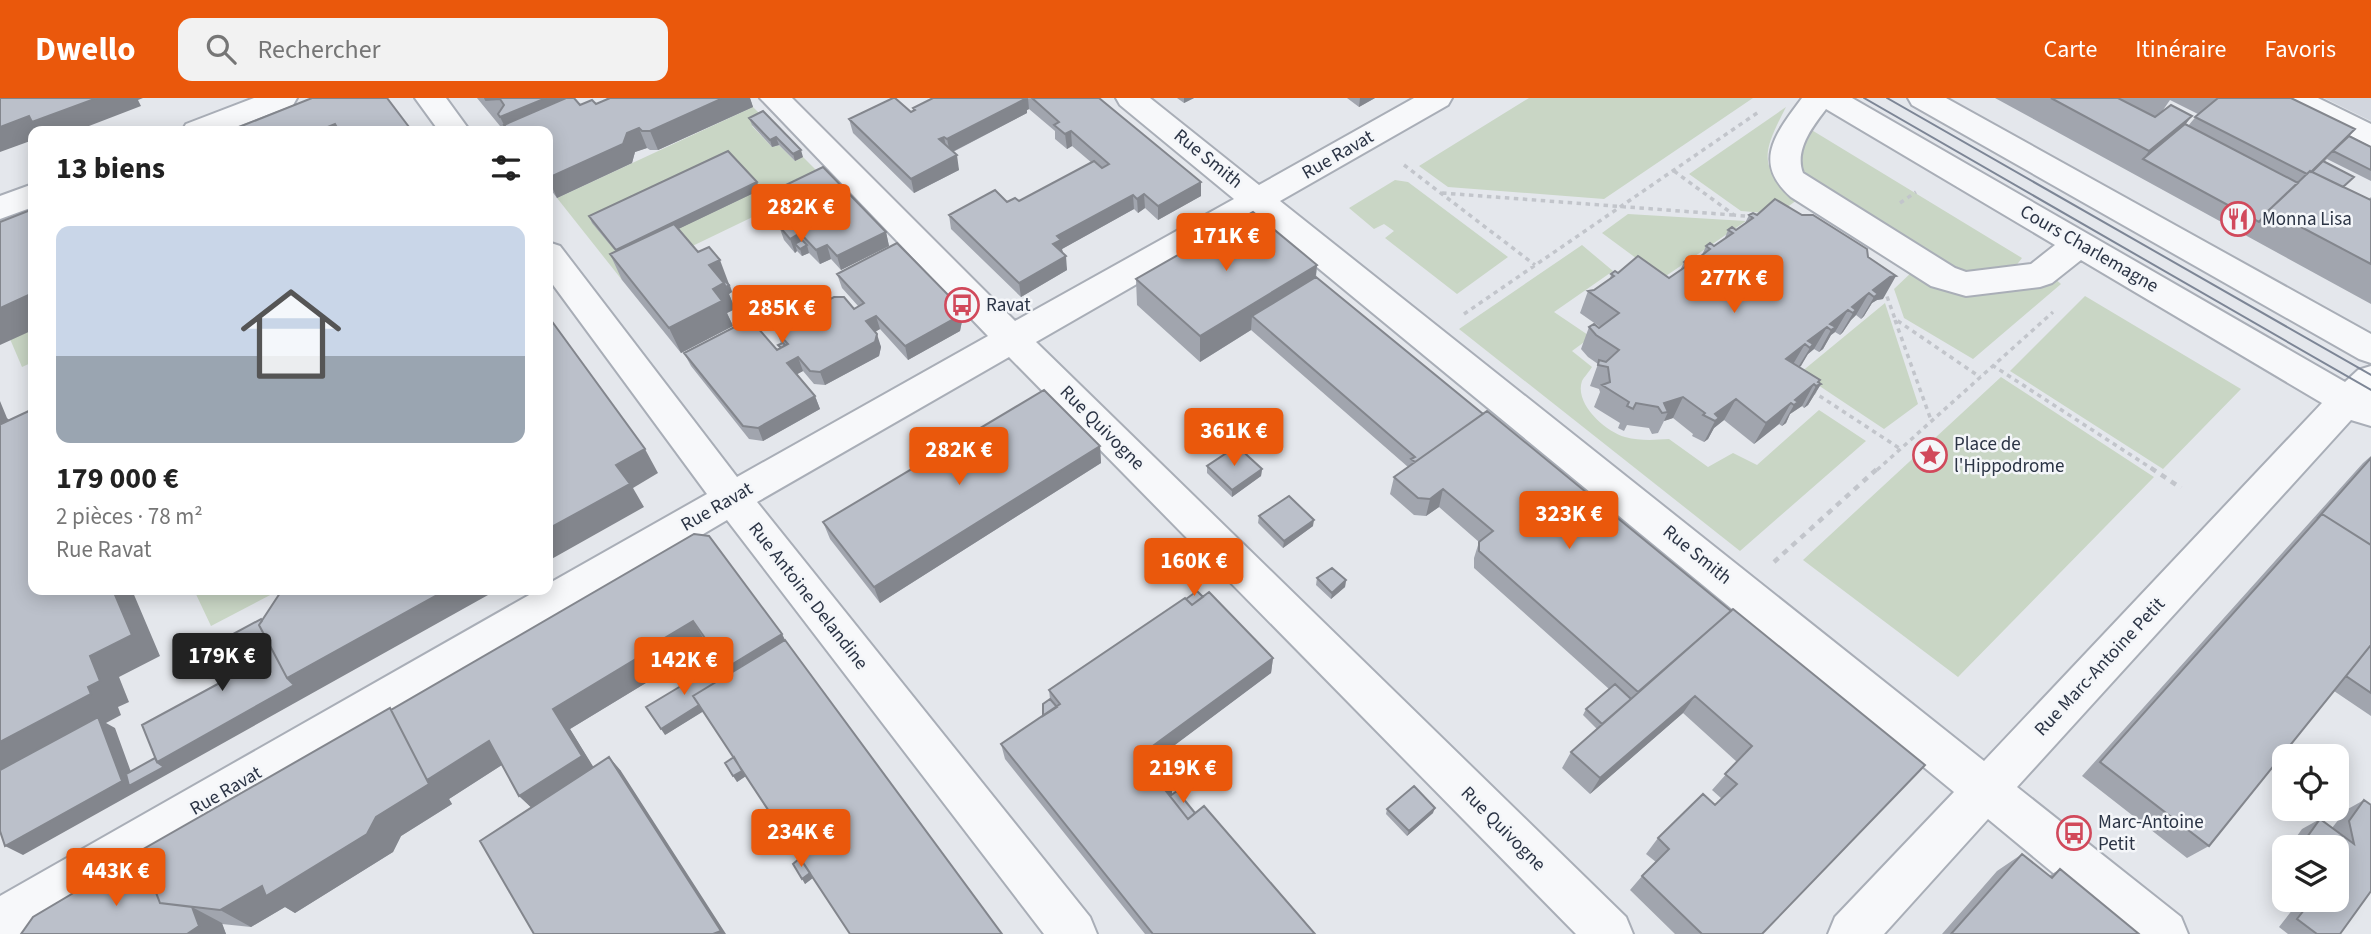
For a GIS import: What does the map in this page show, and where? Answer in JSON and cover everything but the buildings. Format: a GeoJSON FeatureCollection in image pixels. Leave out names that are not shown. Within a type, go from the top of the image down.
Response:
{"type":"FeatureCollection","features":[{"type":"Feature","properties":{"kind":"street"},"geometry":{"type":"LineString","coordinates":[[210,126],[282,98]]}},
{"type":"Feature","properties":{"kind":"street"},"geometry":{"type":"LineString","coordinates":[[430,98],[451,126]]}},
{"type":"Feature","properties":{"kind":"street","name":"Rue Quivogne"},"geometry":{"type":"LineString","coordinates":[[775,98],[1012,339],[1609,934]]}},
{"type":"Feature","properties":{"kind":"street","name":"Rue Smith"},"geometry":{"type":"LineString","coordinates":[[1131,98],[2164,934]]}},
{"type":"Feature","properties":{"kind":"street","name":"Rue Ravat"},"geometry":{"type":"LineString","coordinates":[[0,922],[732,498],[1260,201],[1437,98]]}},
{"type":"Feature","properties":{"kind":"street"},"geometry":{"type":"LineString","coordinates":[[1818,98],[1796,126],[1785,161],[1787,176],[1802,189],[1942,277],[1966,284],[2040,275],[2079,243]]}},
{"type":"Feature","properties":{"kind":"street","name":"Cours Charlemagne"},"geometry":{"type":"LineString","coordinates":[[1830,98],[2079,243],[2363,398]]}},
{"type":"Feature","properties":{"kind":"street"},"geometry":{"type":"LineString","coordinates":[[1923,98],[2371,350]]}},
{"type":"Feature","properties":{"kind":"street"},"geometry":{"type":"LineString","coordinates":[[2294,98],[2371,136]]}},
{"type":"Feature","properties":{"kind":"street"},"geometry":{"type":"LineString","coordinates":[[0,208],[28,197]]}},
{"type":"Feature","properties":{"kind":"street","name":"Rue Antoine Delandine"},"geometry":{"type":"LineString","coordinates":[[553,261],[732,498],[1073,934]]}},
{"type":"Feature","properties":{"kind":"street","name":"Rue Marc-Antoine Petit"},"geometry":{"type":"LineString","coordinates":[[1852,934],[1986,790],[2363,398]]}},
{"type":"Feature","properties":{"kind":"path"},"geometry":{"type":"LineString","coordinates":[[1461,316],[1766,107]]}},
{"type":"Feature","properties":{"kind":"path"},"geometry":{"type":"LineString","coordinates":[[1404,165],[1535,265]]}},
{"type":"Feature","properties":{"kind":"path"},"geometry":{"type":"LineString","coordinates":[[1674,171],[1734,215]]}},
{"type":"Feature","properties":{"kind":"path"},"geometry":{"type":"LineString","coordinates":[[1442,193],[1760,217],[1749,225]]}},
{"type":"Feature","properties":{"kind":"path"},"geometry":{"type":"LineString","coordinates":[[1879,280],[1886,290],[1931,420]]}},
{"type":"Feature","properties":{"kind":"path"},"geometry":{"type":"LineString","coordinates":[[1774,562],[2054,311]]}},
{"type":"Feature","properties":{"kind":"path"},"geometry":{"type":"LineString","coordinates":[[1895,319],[1980,377]]}},
{"type":"Feature","properties":{"kind":"path"},"geometry":{"type":"LineString","coordinates":[[1992,365],[2181,488]]}},
{"type":"Feature","properties":{"kind":"path"},"geometry":{"type":"LineString","coordinates":[[1807,387],[1899,449]]}},
{"type":"Feature","properties":{"kind":"shaded area"},"geometry":{"type":"Polygon","coordinates":[[[2324,98],[2371,98],[2371,121],[2324,98]]]}},
{"type":"Feature","properties":{"kind":"green space"},"geometry":{"type":"Polygon","coordinates":[[[1529,98],[1753,98],[1604,199],[1448,187],[1419,166],[1529,98]]]}},
{"type":"Feature","properties":{"kind":"green space"},"geometry":{"type":"Polygon","coordinates":[[[753,107],[765,119],[752,126],[772,147],[779,145],[795,161],[803,157],[827,181],[622,280],[557,198],[753,107]]]}},
{"type":"Feature","properties":{"kind":"green space"},"geometry":{"type":"Polygon","coordinates":[[[1786,107],[1772,135],[1768,158],[1776,178],[1801,197],[1778,214],[1741,211],[1689,174],[1786,107]]]}},
{"type":"Feature","properties":{"kind":"green space"},"geometry":{"type":"Polygon","coordinates":[[[1810,129],[2022,258],[2015,267],[1966,271],[1950,269],[1807,179],[1795,164],[1810,129]]]}},
{"type":"Feature","properties":{"kind":"green space"},"geometry":{"type":"Polygon","coordinates":[[[1395,180],[1408,182],[1508,257],[1457,294],[1385,238],[1394,231],[1384,224],[1374,229],[1349,208],[1395,180]]]}},
{"type":"Feature","properties":{"kind":"green space"},"geometry":{"type":"Polygon","coordinates":[[[1628,214],[1746,221],[1663,278],[1602,233],[1628,214]]]}},
{"type":"Feature","properties":{"kind":"green space"},"geometry":{"type":"Polygon","coordinates":[[[1582,245],[1613,271],[1554,312],[1591,337],[1572,351],[1592,367],[1582,381],[1583,399],[1593,416],[1609,429],[1631,438],[1669,439],[1708,467],[1733,453],[1757,465],[1819,410],[1866,441],[1740,551],[1459,329],[1582,245]]]}},
{"type":"Feature","properties":{"kind":"green space"},"geometry":{"type":"Polygon","coordinates":[[[1914,270],[1959,295],[2018,288],[2053,277],[2061,284],[1973,359],[1904,318],[1894,289],[1914,270]]]}},
{"type":"Feature","properties":{"kind":"green space"},"geometry":{"type":"Polygon","coordinates":[[[2085,296],[2241,389],[2163,469],[2010,371],[2085,296]]]}},
{"type":"Feature","properties":{"kind":"green space"},"geometry":{"type":"Polygon","coordinates":[[[1885,303],[1918,404],[1884,429],[1800,373],[1885,303]]]}},
{"type":"Feature","properties":{"kind":"green space"},"geometry":{"type":"Polygon","coordinates":[[[28,332],[28,364],[22,367],[10,339],[28,332]]]}},
{"type":"Feature","properties":{"kind":"green space"},"geometry":{"type":"Polygon","coordinates":[[[2001,377],[2154,477],[1958,677],[1803,560],[2001,377]]]}},
{"type":"Feature","properties":{"kind":"green space"},"geometry":{"type":"Polygon","coordinates":[[[196,595],[270,595],[211,626],[196,595]]]}},
{"type":"Feature","properties":{"kind":"tram line"},"geometry":{"type":"LineString","coordinates":[[1864,98],[2371,390]]}},
{"type":"Feature","properties":{"kind":"tram line"},"geometry":{"type":"LineString","coordinates":[[1887,98],[2371,375]]}},
{"type":"Feature","properties":{"kind":"place","name":"Monna Lisa"},"geometry":{"type":"Point","coordinates":[2238,219]}},
{"type":"Feature","properties":{"kind":"place","name":"Ravat"},"geometry":{"type":"Point","coordinates":[962,305]}},
{"type":"Feature","properties":{"kind":"place","name":"Place de l'Hippodrome"},"geometry":{"type":"Point","coordinates":[1930,455]}},
{"type":"Feature","properties":{"kind":"place","name":"Marc-Antoine Petit"},"geometry":{"type":"Point","coordinates":[2074,833]}}]}
